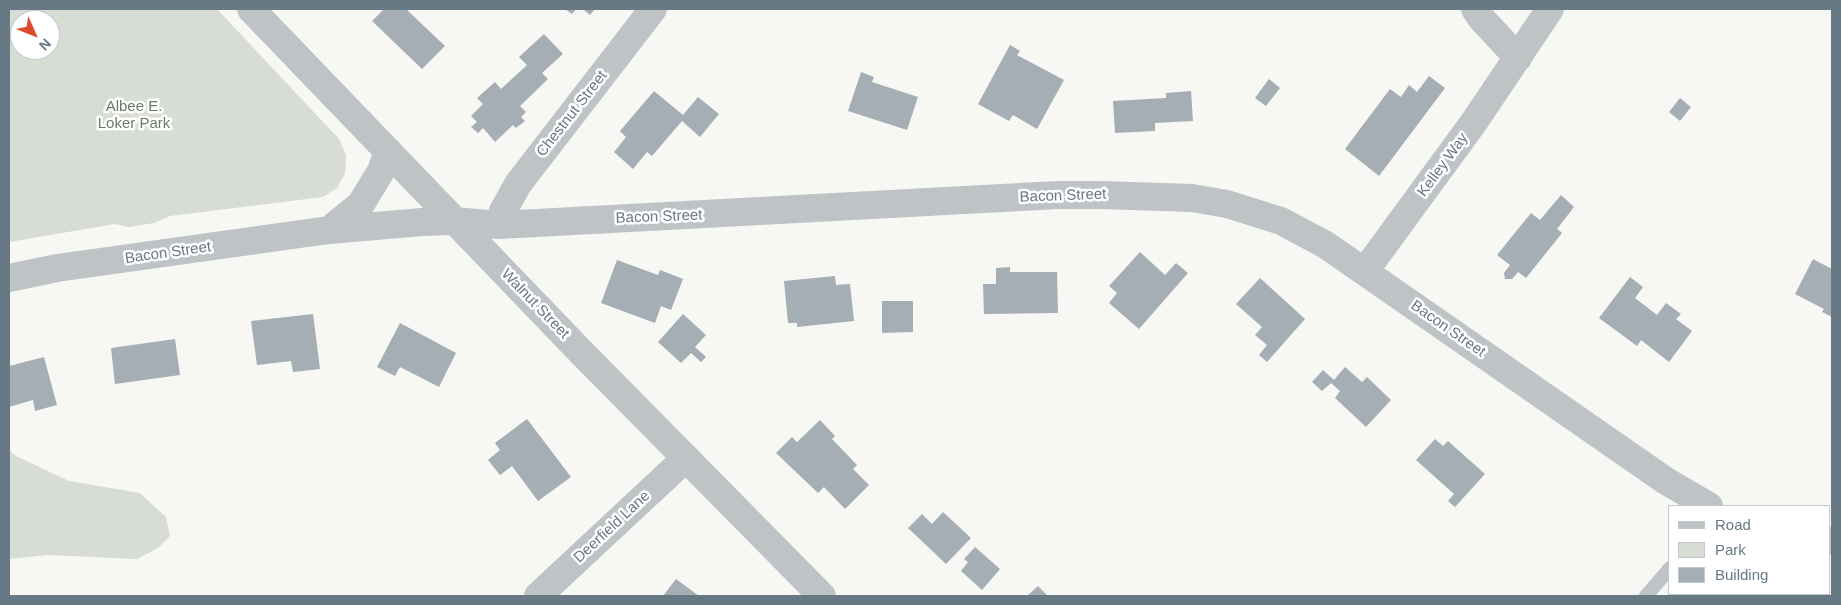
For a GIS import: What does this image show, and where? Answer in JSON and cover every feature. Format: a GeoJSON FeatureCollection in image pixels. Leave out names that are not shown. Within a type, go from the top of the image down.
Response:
{"type":"FeatureCollection","features":[{"type":"Feature","properties":{"kind":"street","name":"Walnut Street"},"geometry":{"type":"LineString","coordinates":[[251,9],[580,351],[822,596]]}},
{"type":"Feature","properties":{"kind":"street","name":"Chestnut Street"},"geometry":{"type":"LineString","coordinates":[[499,225],[503,211],[518,184],[653,9]]}},
{"type":"Feature","properties":{"kind":"street"},"geometry":{"type":"LineString","coordinates":[[1475,9],[1518,58]]}},
{"type":"Feature","properties":{"kind":"street","name":"Kelley Way"},"geometry":{"type":"LineString","coordinates":[[1365,271],[1474,122],[1550,9]]}},
{"type":"Feature","properties":{"kind":"street"},"geometry":{"type":"LineString","coordinates":[[329,230],[361,204],[381,171],[388,151]]}},
{"type":"Feature","properties":{"kind":"street","name":"Bacon Street"},"geometry":{"type":"LineString","coordinates":[[9,278],[57,268],[329,230],[422,222],[454,221],[499,225],[1058,195],[1184,198],[1227,204],[1281,221],[1326,245],[1666,481],[1707,505]]}},
{"type":"Feature","properties":{"kind":"street","name":"Deerfield Lane"},"geometry":{"type":"LineString","coordinates":[[538,596],[686,458]]}},
{"type":"Feature","properties":{"kind":"lane"},"geometry":{"type":"LineString","coordinates":[[1646,596],[1668,570]]}},
{"type":"Feature","properties":{"kind":"green space","name":"Albee E. Loker Park"},"geometry":{"type":"Polygon","coordinates":[[[9,9],[217,9],[339,139],[346,155],[345,174],[337,188],[323,197],[170,216],[154,223],[129,227],[115,224],[9,242],[9,9]]]}},
{"type":"Feature","properties":{"kind":"green space"},"geometry":{"type":"Polygon","coordinates":[[[9,450],[16,456],[69,481],[140,493],[166,517],[170,536],[158,548],[137,559],[48,555],[9,559],[9,450]]]}},
{"type":"Feature","properties":{"kind":"building"},"geometry":{"type":"Polygon","coordinates":[[[384,9],[406,9],[445,46],[422,69],[372,21],[384,9]]]}},
{"type":"Feature","properties":{"kind":"building"},"geometry":{"type":"Polygon","coordinates":[[[565,9],[576,9],[572,14],[565,9]]]}},
{"type":"Feature","properties":{"kind":"building"},"geometry":{"type":"Polygon","coordinates":[[[583,9],[595,9],[590,15],[583,9]]]}},
{"type":"Feature","properties":{"kind":"building"},"geometry":{"type":"Polygon","coordinates":[[[544,34],[563,54],[542,73],[548,79],[520,106],[526,112],[521,117],[525,121],[516,128],[513,125],[495,142],[483,128],[478,133],[471,127],[477,122],[471,116],[483,104],[477,98],[495,82],[501,89],[527,65],[519,57],[544,34]]]}},
{"type":"Feature","properties":{"kind":"building"},"geometry":{"type":"Polygon","coordinates":[[[1010,45],[1020,51],[1017,55],[1064,80],[1037,129],[1013,115],[1009,121],[978,104],[1010,45]]]}},
{"type":"Feature","properties":{"kind":"building"},"geometry":{"type":"Polygon","coordinates":[[[861,72],[874,77],[872,82],[918,97],[907,130],[848,111],[861,72]]]}},
{"type":"Feature","properties":{"kind":"building"},"geometry":{"type":"Polygon","coordinates":[[[1429,76],[1445,88],[1379,176],[1345,149],[1390,89],[1401,97],[1409,85],[1417,92],[1429,76]]]}},
{"type":"Feature","properties":{"kind":"building"},"geometry":{"type":"Polygon","coordinates":[[[1269,79],[1280,88],[1266,106],[1255,98],[1269,79]]]}},
{"type":"Feature","properties":{"kind":"building"},"geometry":{"type":"Polygon","coordinates":[[[654,91],[683,115],[698,97],[719,114],[700,137],[682,121],[652,156],[647,152],[633,169],[614,152],[626,137],[620,131],[654,91]]]}},
{"type":"Feature","properties":{"kind":"building"},"geometry":{"type":"Polygon","coordinates":[[[1191,91],[1193,121],[1155,123],[1155,131],[1115,133],[1113,101],[1166,98],[1166,93],[1191,91]]]}},
{"type":"Feature","properties":{"kind":"building"},"geometry":{"type":"Polygon","coordinates":[[[1680,98],[1691,107],[1680,121],[1669,112],[1680,98]]]}},
{"type":"Feature","properties":{"kind":"building"},"geometry":{"type":"Polygon","coordinates":[[[1561,195],[1574,207],[1557,229],[1562,233],[1526,278],[1518,272],[1512,279],[1505,279],[1504,273],[1510,265],[1497,255],[1531,213],[1540,220],[1561,195]]]}},
{"type":"Feature","properties":{"kind":"building"},"geometry":{"type":"Polygon","coordinates":[[[1140,252],[1165,275],[1176,263],[1188,273],[1139,329],[1109,303],[1117,293],[1109,286],[1140,252]]]}},
{"type":"Feature","properties":{"kind":"building"},"geometry":{"type":"Polygon","coordinates":[[[1813,259],[1832,269],[1832,317],[1822,312],[1824,309],[1795,294],[1813,259]]]}},
{"type":"Feature","properties":{"kind":"building"},"geometry":{"type":"Polygon","coordinates":[[[617,260],[658,275],[660,270],[683,279],[671,310],[661,306],[655,323],[601,303],[617,260]]]}},
{"type":"Feature","properties":{"kind":"building"},"geometry":{"type":"Polygon","coordinates":[[[1010,267],[1010,272],[1057,272],[1058,313],[984,314],[983,284],[996,284],[996,268],[1010,267]]]}},
{"type":"Feature","properties":{"kind":"building"},"geometry":{"type":"Polygon","coordinates":[[[835,276],[836,285],[850,284],[854,321],[797,327],[797,323],[788,323],[784,281],[835,276]]]}},
{"type":"Feature","properties":{"kind":"building"},"geometry":{"type":"Polygon","coordinates":[[[1630,277],[1643,287],[1635,298],[1657,315],[1666,303],[1681,314],[1676,319],[1692,331],[1669,362],[1641,340],[1637,346],[1599,318],[1630,277]]]}},
{"type":"Feature","properties":{"kind":"building"},"geometry":{"type":"Polygon","coordinates":[[[1260,278],[1305,319],[1267,362],[1259,355],[1267,345],[1255,335],[1262,327],[1236,304],[1260,278]]]}},
{"type":"Feature","properties":{"kind":"building"},"geometry":{"type":"Polygon","coordinates":[[[882,301],[913,301],[913,332],[882,333],[882,301]]]}},
{"type":"Feature","properties":{"kind":"building"},"geometry":{"type":"Polygon","coordinates":[[[313,314],[320,369],[293,372],[291,361],[257,365],[251,321],[313,314]]]}},
{"type":"Feature","properties":{"kind":"building"},"geometry":{"type":"Polygon","coordinates":[[[683,314],[706,335],[695,347],[706,357],[701,362],[691,353],[681,363],[658,342],[683,314]]]}},
{"type":"Feature","properties":{"kind":"building"},"geometry":{"type":"Polygon","coordinates":[[[400,323],[456,353],[439,387],[400,367],[395,376],[377,367],[400,323]]]}},
{"type":"Feature","properties":{"kind":"building"},"geometry":{"type":"Polygon","coordinates":[[[175,339],[180,375],[115,384],[111,348],[175,339]]]}},
{"type":"Feature","properties":{"kind":"building"},"geometry":{"type":"Polygon","coordinates":[[[44,357],[57,405],[35,411],[33,400],[9,407],[9,366],[44,357]]]}},
{"type":"Feature","properties":{"kind":"building"},"geometry":{"type":"Polygon","coordinates":[[[1345,367],[1362,382],[1367,377],[1391,400],[1366,427],[1335,398],[1340,391],[1331,383],[1322,391],[1312,382],[1323,370],[1334,380],[1345,367]]]}},
{"type":"Feature","properties":{"kind":"building"},"geometry":{"type":"Polygon","coordinates":[[[527,419],[571,477],[538,501],[512,466],[500,475],[488,460],[500,450],[495,443],[527,419]]]}},
{"type":"Feature","properties":{"kind":"building"},"geometry":{"type":"Polygon","coordinates":[[[820,420],[835,436],[832,439],[857,465],[853,469],[869,485],[845,509],[824,487],[818,493],[776,453],[792,437],[797,442],[820,420]]]}},
{"type":"Feature","properties":{"kind":"building"},"geometry":{"type":"Polygon","coordinates":[[[1435,439],[1443,446],[1448,441],[1485,474],[1455,507],[1448,501],[1454,494],[1416,460],[1435,439]]]}},
{"type":"Feature","properties":{"kind":"building"},"geometry":{"type":"Polygon","coordinates":[[[943,512],[971,538],[946,564],[908,528],[922,514],[932,524],[943,512]]]}},
{"type":"Feature","properties":{"kind":"building"},"geometry":{"type":"Polygon","coordinates":[[[975,547],[1000,569],[982,590],[961,571],[968,562],[964,559],[975,547]]]}},
{"type":"Feature","properties":{"kind":"building"},"geometry":{"type":"Polygon","coordinates":[[[676,579],[699,596],[663,596],[676,579]]]}},
{"type":"Feature","properties":{"kind":"building"},"geometry":{"type":"Polygon","coordinates":[[[1038,586],[1048,596],[1027,596],[1038,586]]]}}]}
